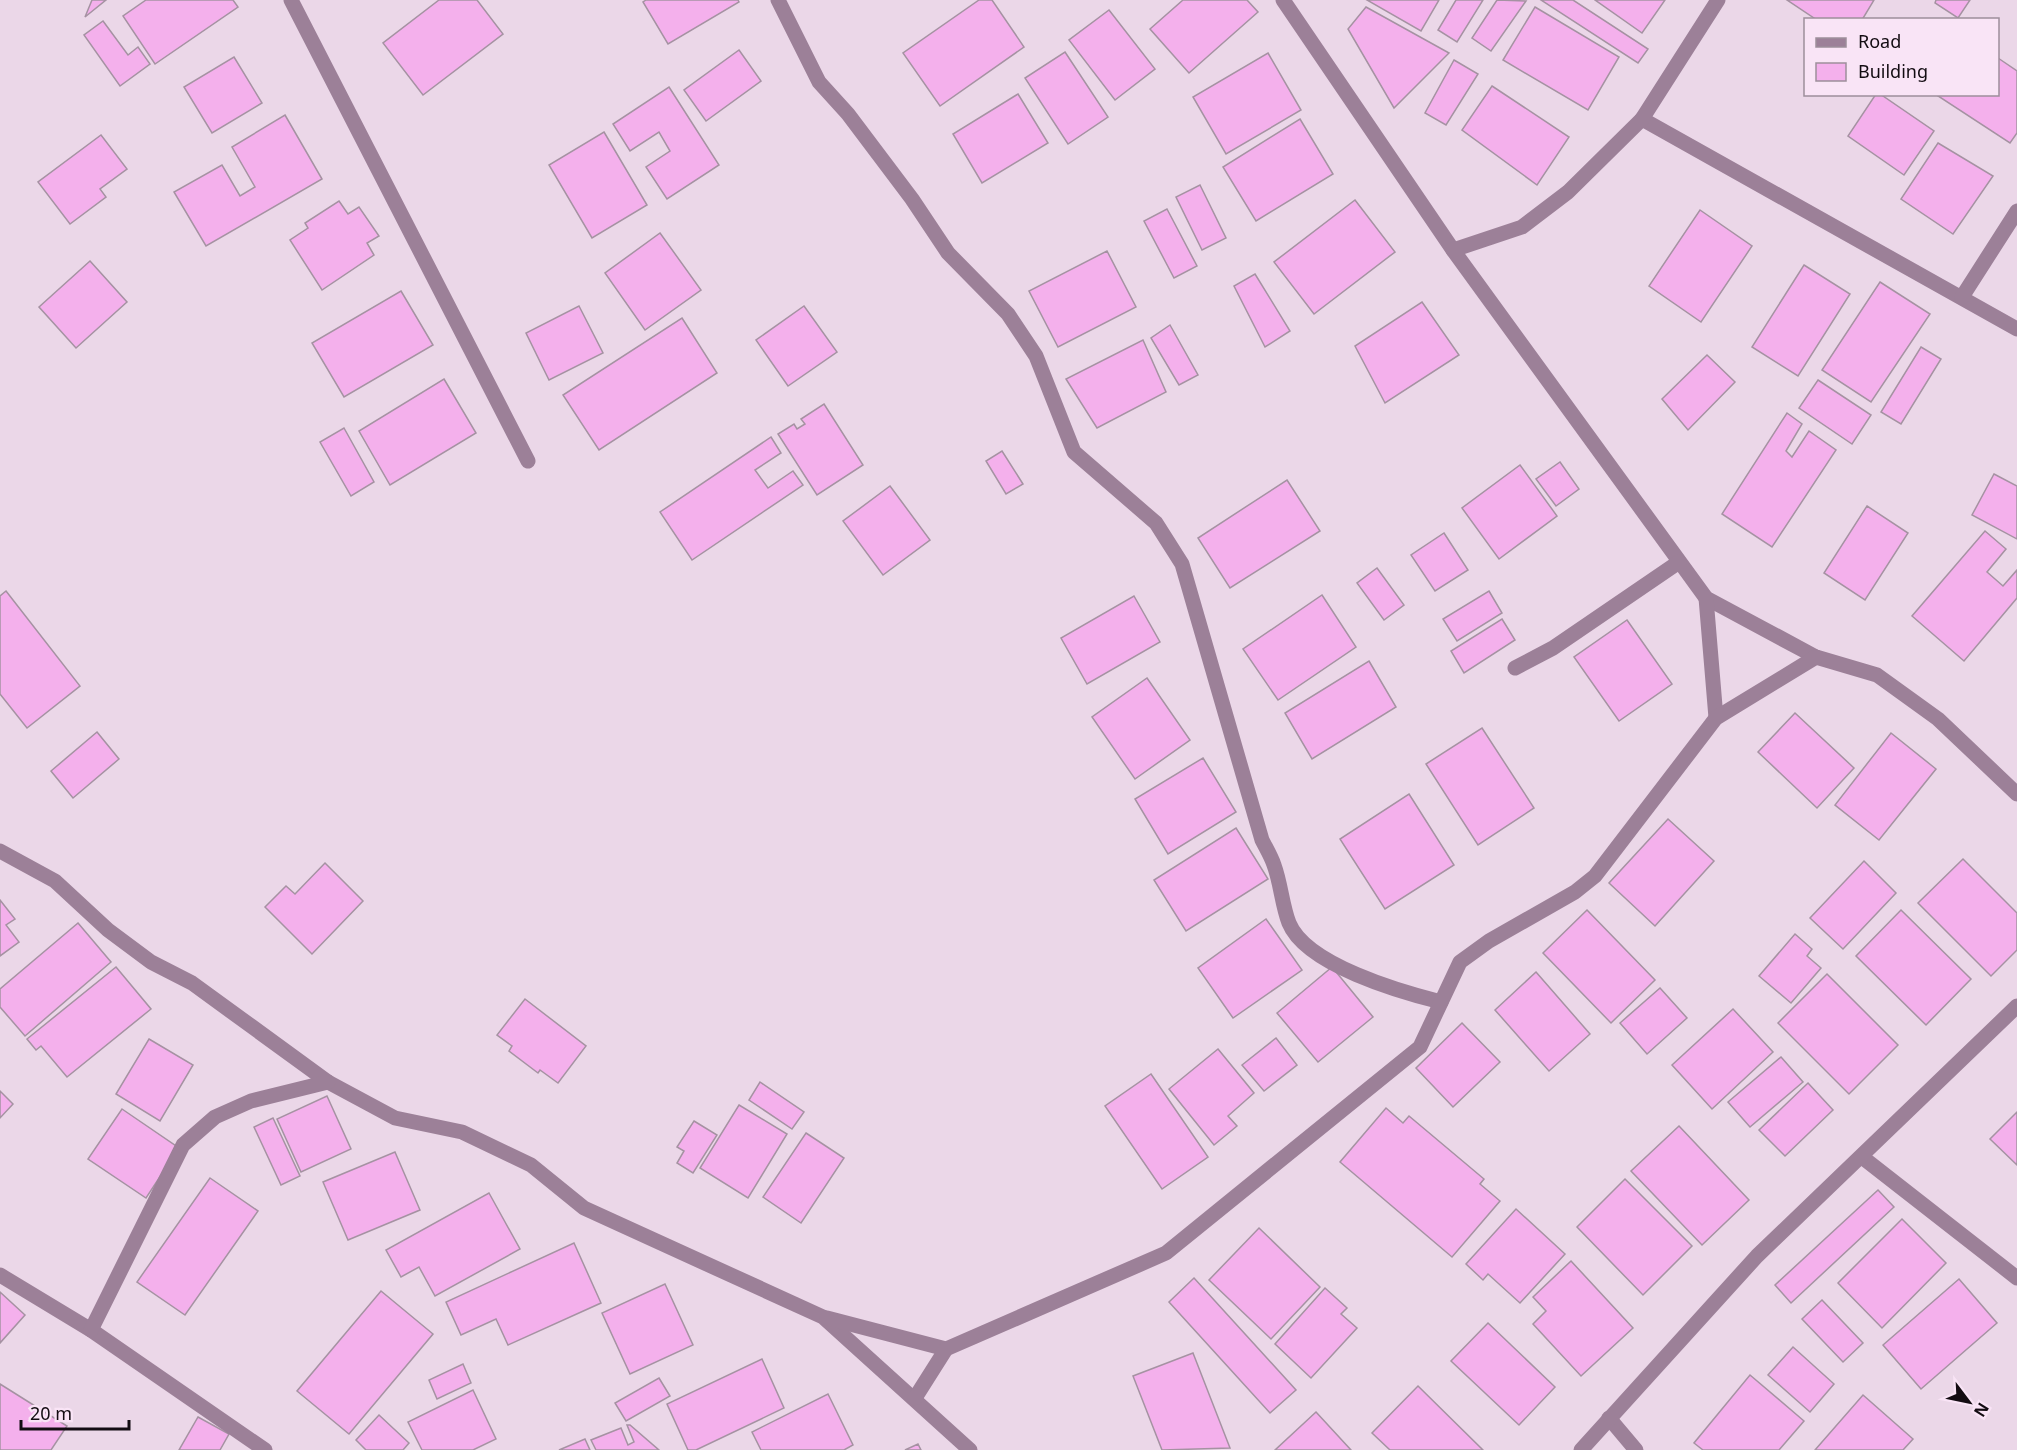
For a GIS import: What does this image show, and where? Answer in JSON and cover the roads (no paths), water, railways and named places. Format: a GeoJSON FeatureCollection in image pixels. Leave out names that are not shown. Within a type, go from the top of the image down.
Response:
{"type":"FeatureCollection","features":[{"type":"Feature","properties":{"kind":"street"},"geometry":{"type":"LineString","coordinates":[[291,0],[528,461]]}},
{"type":"Feature","properties":{"kind":"street"},"geometry":{"type":"LineString","coordinates":[[778,0],[819,82],[848,114],[912,199],[948,254],[1008,314],[1036,356],[1074,452],[1156,523],[1182,564],[1262,840],[1274,865],[1290,925],[1313,952],[1354,973],[1398,991],[1441,1002]]}},
{"type":"Feature","properties":{"kind":"street"},"geometry":{"type":"LineString","coordinates":[[1283,0],[1453,250],[1706,598],[1816,657],[1877,675],[1938,719],[2017,794]]}},
{"type":"Feature","properties":{"kind":"street"},"geometry":{"type":"LineString","coordinates":[[1453,250],[1522,227],[1568,192],[1642,119],[1718,0]]}},
{"type":"Feature","properties":{"kind":"street"},"geometry":{"type":"LineString","coordinates":[[1642,119],[2017,329]]}},
{"type":"Feature","properties":{"kind":"street"},"geometry":{"type":"LineString","coordinates":[[1962,297],[2017,211]]}},
{"type":"Feature","properties":{"kind":"street"},"geometry":{"type":"LineString","coordinates":[[1515,668],[1553,648],[1679,562]]}},
{"type":"Feature","properties":{"kind":"street"},"geometry":{"type":"LineString","coordinates":[[1706,598],[1716,718]]}},
{"type":"Feature","properties":{"kind":"street"},"geometry":{"type":"LineString","coordinates":[[915,1398],[946,1349],[1166,1253],[1420,1047],[1461,962],[1489,941],[1575,892],[1595,876],[1716,718],[1816,657]]}},
{"type":"Feature","properties":{"kind":"street"},"geometry":{"type":"LineString","coordinates":[[0,851],[55,881],[108,930],[152,962],[192,982],[328,1082],[394,1118],[462,1132],[531,1165],[584,1208],[823,1317],[946,1349]]}},
{"type":"Feature","properties":{"kind":"street"},"geometry":{"type":"LineString","coordinates":[[1581,1450],[1757,1256],[2017,1006]]}},
{"type":"Feature","properties":{"kind":"street"},"geometry":{"type":"LineString","coordinates":[[91,1330],[183,1145],[215,1117],[251,1101],[328,1082]]}},
{"type":"Feature","properties":{"kind":"street"},"geometry":{"type":"LineString","coordinates":[[1862,1157],[2017,1278]]}},
{"type":"Feature","properties":{"kind":"street"},"geometry":{"type":"LineString","coordinates":[[0,1275],[91,1330],[265,1450]]}},
{"type":"Feature","properties":{"kind":"street"},"geometry":{"type":"LineString","coordinates":[[823,1317],[970,1450]]}},
{"type":"Feature","properties":{"kind":"street"},"geometry":{"type":"LineString","coordinates":[[1609,1418],[1636,1450]]}}]}
